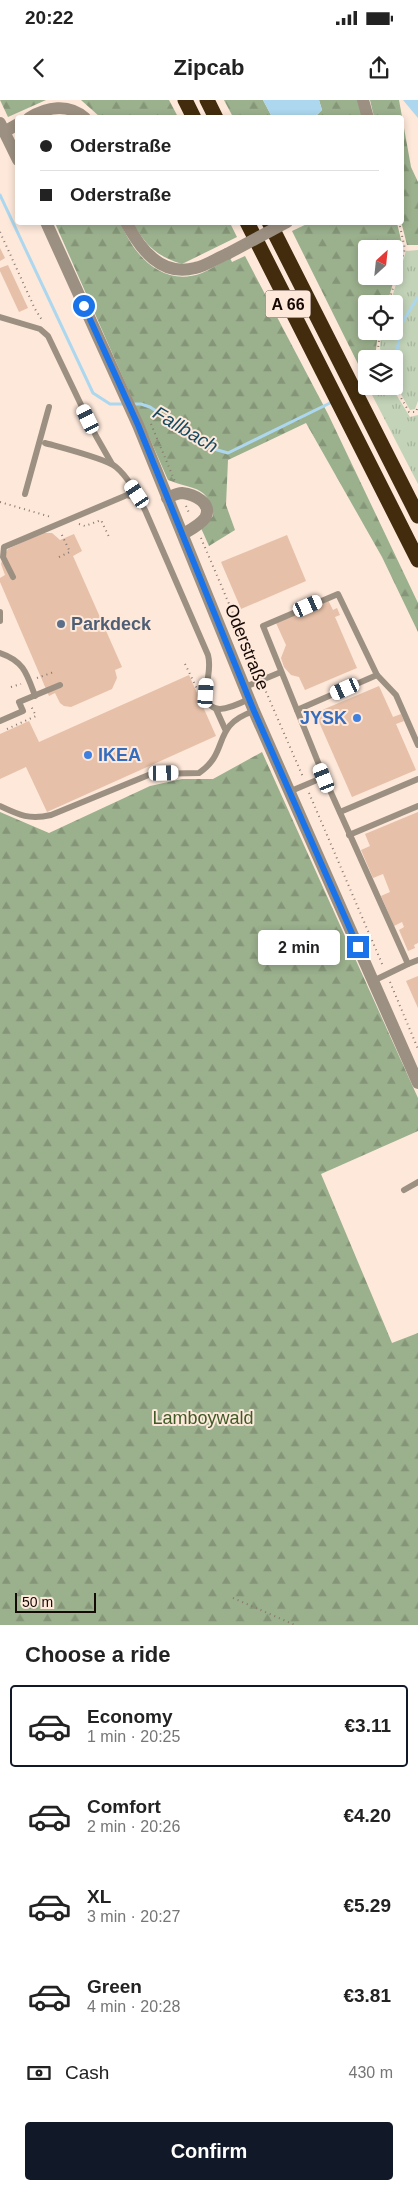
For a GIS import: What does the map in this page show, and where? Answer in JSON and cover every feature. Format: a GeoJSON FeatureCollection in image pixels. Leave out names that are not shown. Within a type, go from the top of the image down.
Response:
{"type":"FeatureCollection","features":[{"type":"Feature","properties":{"kind":"highway"},"geometry":{"type":"LineString","coordinates":[[185,100],[192,115]]}},
{"type":"Feature","properties":{"kind":"highway"},"geometry":{"type":"LineString","coordinates":[[207,100],[214,115]]}},
{"type":"Feature","properties":{"kind":"highway","name":"A 66"},"geometry":{"type":"LineString","coordinates":[[248,225],[328,386],[418,560]]}},
{"type":"Feature","properties":{"kind":"highway","name":"A 66"},"geometry":{"type":"LineString","coordinates":[[271,225],[418,516]]}},
{"type":"Feature","properties":{"kind":"street"},"geometry":{"type":"LineString","coordinates":[[364,100],[367,115]]}},
{"type":"Feature","properties":{"kind":"street"},"geometry":{"type":"LineString","coordinates":[[34,115],[40,111],[67,108],[80,115]]}},
{"type":"Feature","properties":{"kind":"street"},"geometry":{"type":"LineString","coordinates":[[15,126],[3,134],[15,155]]}},
{"type":"Feature","properties":{"kind":"street","name":"Oderstraße"},"geometry":{"type":"LineString","coordinates":[[47,225],[138,425],[250,699],[418,1083]]}},
{"type":"Feature","properties":{"kind":"street"},"geometry":{"type":"LineString","coordinates":[[128,225],[144,252],[154,261],[169,268],[195,268],[227,254],[281,225]]}},
{"type":"Feature","properties":{"kind":"street"},"geometry":{"type":"LineString","coordinates":[[167,498],[180,493],[198,498],[206,507],[207,513],[205,518],[183,534]]}},
{"type":"Feature","properties":{"kind":"lane"},"geometry":{"type":"LineString","coordinates":[[0,317],[44,331],[112,464],[131,485],[145,510],[208,655],[210,669],[206,693],[226,728]]}},
{"type":"Feature","properties":{"kind":"lane"},"geometry":{"type":"LineString","coordinates":[[25,494],[49,407]]}},
{"type":"Feature","properties":{"kind":"lane"},"geometry":{"type":"LineString","coordinates":[[45,443],[112,464]]}},
{"type":"Feature","properties":{"kind":"lane"},"geometry":{"type":"LineString","coordinates":[[13,577],[3,557],[4,547],[127,495],[134,497],[145,510]]}},
{"type":"Feature","properties":{"kind":"lane"},"geometry":{"type":"LineString","coordinates":[[408,964],[324,778],[263,626],[338,594],[377,675],[396,695],[418,745]]}},
{"type":"Feature","properties":{"kind":"lane"},"geometry":{"type":"LineString","coordinates":[[0,612],[0,621]]}},
{"type":"Feature","properties":{"kind":"lane"},"geometry":{"type":"LineString","coordinates":[[0,653],[17,660],[23,668],[35,696]]}},
{"type":"Feature","properties":{"kind":"lane"},"geometry":{"type":"LineString","coordinates":[[0,806],[36,819],[51,816],[151,774],[199,773],[215,758],[226,728],[243,715],[261,680],[281,672]]}},
{"type":"Feature","properties":{"kind":"lane"},"geometry":{"type":"LineString","coordinates":[[297,710],[377,675]]}},
{"type":"Feature","properties":{"kind":"lane"},"geometry":{"type":"LineString","coordinates":[[0,721],[23,711],[19,702],[60,685]]}},
{"type":"Feature","properties":{"kind":"lane"},"geometry":{"type":"LineString","coordinates":[[213,707],[230,708],[250,699]]}},
{"type":"Feature","properties":{"kind":"lane"},"geometry":{"type":"LineString","coordinates":[[291,791],[324,778]]}},
{"type":"Feature","properties":{"kind":"lane"},"geometry":{"type":"LineString","coordinates":[[340,812],[418,779]]}},
{"type":"Feature","properties":{"kind":"lane"},"geometry":{"type":"LineString","coordinates":[[350,835],[418,806]]}},
{"type":"Feature","properties":{"kind":"lane"},"geometry":{"type":"LineString","coordinates":[[373,981],[418,960]]}},
{"type":"Feature","properties":{"kind":"lane"},"geometry":{"type":"LineString","coordinates":[[404,1190],[418,1182]]}},
{"type":"Feature","properties":{"kind":"path"},"geometry":{"type":"LineString","coordinates":[[391,295],[405,249],[400,225]]}},
{"type":"Feature","properties":{"kind":"path"},"geometry":{"type":"LineString","coordinates":[[0,232],[42,321],[44,331]]}},
{"type":"Feature","properties":{"kind":"path"},"geometry":{"type":"LineString","coordinates":[[400,395],[409,412],[416,412],[418,406]]}},
{"type":"Feature","properties":{"kind":"path"},"geometry":{"type":"LineString","coordinates":[[138,425],[151,424],[418,1049]]}},
{"type":"Feature","properties":{"kind":"path"},"geometry":{"type":"LineString","coordinates":[[0,502],[54,518],[70,552],[59,558]]}},
{"type":"Feature","properties":{"kind":"path"},"geometry":{"type":"LineString","coordinates":[[185,664],[204,704],[213,707]]}},
{"type":"Feature","properties":{"kind":"path"},"geometry":{"type":"LineString","coordinates":[[233,1598],[295,1625]]}},
{"type":"Feature","properties":{"kind":"green space"},"geometry":{"type":"Polygon","coordinates":[[[0,100],[46,100],[8,117],[0,100]]]}},
{"type":"Feature","properties":{"kind":"green space"},"geometry":{"type":"Polygon","coordinates":[[[81,100],[169,100],[177,115],[98,115],[81,100]]]}},
{"type":"Feature","properties":{"kind":"green space"},"geometry":{"type":"Polygon","coordinates":[[[224,100],[263,100],[271,115],[232,115],[224,100]]]}},
{"type":"Feature","properties":{"kind":"green space"},"geometry":{"type":"Polygon","coordinates":[[[319,100],[360,100],[363,115],[317,115],[322,110],[319,100]]]}},
{"type":"Feature","properties":{"kind":"green space"},"geometry":{"type":"Polygon","coordinates":[[[370,100],[399,100],[402,115],[374,115],[370,100]]]}},
{"type":"Feature","properties":{"kind":"green space"},"geometry":{"type":"Polygon","coordinates":[[[404,128],[411,167],[418,182],[418,245],[407,245],[402,225],[404,225],[404,128]]]}},
{"type":"Feature","properties":{"kind":"green space"},"geometry":{"type":"Polygon","coordinates":[[[56,225],[122,225],[133,246],[151,266],[175,276],[202,273],[230,258],[232,262],[245,256],[328,414],[418,603],[418,632],[382,557],[306,423],[228,460],[226,505],[235,530],[209,546],[201,528],[213,516],[208,499],[198,490],[168,480],[56,225]]]}},
{"type":"Feature","properties":{"kind":"green space"},"geometry":{"type":"Polygon","coordinates":[[[133,225],[231,225],[237,237],[182,264],[158,253],[133,225]]]}},
{"type":"Feature","properties":{"kind":"green space"},"geometry":{"type":"Polygon","coordinates":[[[305,225],[397,225],[401,240],[358,240],[358,285],[392,285],[390,295],[358,295],[358,340],[377,340],[376,350],[358,350],[358,364],[292,231],[305,225]]]}},
{"type":"Feature","properties":{"kind":"green space"},"geometry":{"type":"Polygon","coordinates":[[[418,250],[418,401],[415,409],[410,410],[401,395],[403,395],[403,350],[380,350],[380,348],[380,340],[403,340],[403,295],[393,295],[396,285],[403,285],[403,261],[406,251],[418,250]]]}},
{"type":"Feature","properties":{"kind":"green space"},"geometry":{"type":"Polygon","coordinates":[[[372,395],[397,395],[410,417],[418,415],[418,484],[372,395]]]}},
{"type":"Feature","properties":{"kind":"green space","name":"Lamboywald"},"geometry":{"type":"Polygon","coordinates":[[[262,752],[418,1098],[418,1131],[321,1174],[392,1343],[418,1333],[418,1625],[0,1625],[0,812],[49,833],[150,786],[182,779],[213,779],[262,752]]]}},
{"type":"Feature","properties":{"kind":"water"},"geometry":{"type":"Polygon","coordinates":[[[263,100],[319,100],[322,110],[316,115],[271,115],[263,100]]]}},
{"type":"Feature","properties":{"kind":"water"},"geometry":{"type":"Polygon","coordinates":[[[403,100],[418,100],[418,118],[403,100]]]}},
{"type":"Feature","properties":{"kind":"building"},"geometry":{"type":"Polygon","coordinates":[[[0,248],[5,258],[0,261],[0,248]]]}},
{"type":"Feature","properties":{"kind":"building"},"geometry":{"type":"Polygon","coordinates":[[[8,265],[28,308],[19,312],[0,271],[0,268],[8,265]]]}},
{"type":"Feature","properties":{"kind":"building","name":"Parkdeck"},"geometry":{"type":"Polygon","coordinates":[[[42,533],[52,533],[60,540],[74,534],[82,551],[73,556],[122,667],[115,670],[117,678],[112,689],[71,707],[60,703],[55,693],[49,696],[0,582],[0,578],[5,575],[1,564],[8,549],[42,533]]]}},
{"type":"Feature","properties":{"kind":"building"},"geometry":{"type":"Polygon","coordinates":[[[287,535],[306,581],[241,609],[221,562],[287,535]]]}},
{"type":"Feature","properties":{"kind":"building"},"geometry":{"type":"Polygon","coordinates":[[[328,600],[333,610],[337,608],[340,615],[335,617],[357,668],[305,690],[299,677],[291,675],[284,667],[281,658],[286,645],[276,623],[328,600]]]}},
{"type":"Feature","properties":{"kind":"building","name":"IKEA"},"geometry":{"type":"Polygon","coordinates":[[[189,675],[216,736],[47,812],[26,767],[0,779],[0,734],[29,721],[39,742],[189,675]]]}},
{"type":"Feature","properties":{"kind":"building"},"geometry":{"type":"Polygon","coordinates":[[[379,686],[393,717],[401,714],[404,721],[396,724],[416,770],[352,797],[315,713],[379,686]]]}},
{"type":"Feature","properties":{"kind":"building"},"geometry":{"type":"Polygon","coordinates":[[[418,812],[418,943],[414,945],[415,948],[408,951],[399,930],[404,927],[402,922],[394,926],[381,896],[390,892],[383,874],[373,878],[361,850],[370,846],[365,834],[418,812]]]}},
{"type":"Feature","properties":{"kind":"building"},"geometry":{"type":"Polygon","coordinates":[[[418,976],[418,1008],[406,981],[418,976]]]}},
{"type":"Feature","properties":{"kind":"waterway","name":"Fallbach"},"geometry":{"type":"LineString","coordinates":[[0,195],[93,393],[110,404],[125,404]]}},
{"type":"Feature","properties":{"kind":"waterway","name":"Fallbach"},"geometry":{"type":"LineString","coordinates":[[397,350],[403,321],[418,297]]}},
{"type":"Feature","properties":{"kind":"waterway","name":"Fallbach"},"geometry":{"type":"LineString","coordinates":[[131,404],[141,404],[150,407],[214,449],[228,453],[332,402]]}},
{"type":"Feature","properties":{"kind":"place","name":"Parkdeck"},"geometry":{"type":"Point","coordinates":[61,624]}},
{"type":"Feature","properties":{"kind":"place","name":"JYSK"},"geometry":{"type":"Point","coordinates":[357,718]}},
{"type":"Feature","properties":{"kind":"place","name":"IKEA"},"geometry":{"type":"Point","coordinates":[88,755]}},
{"type":"Feature","properties":{"kind":"route"},"geometry":{"type":"LineString","coordinates":[[84,306],[138,425],[239,670],[254,711],[291,791],[358,947]]}}]}
